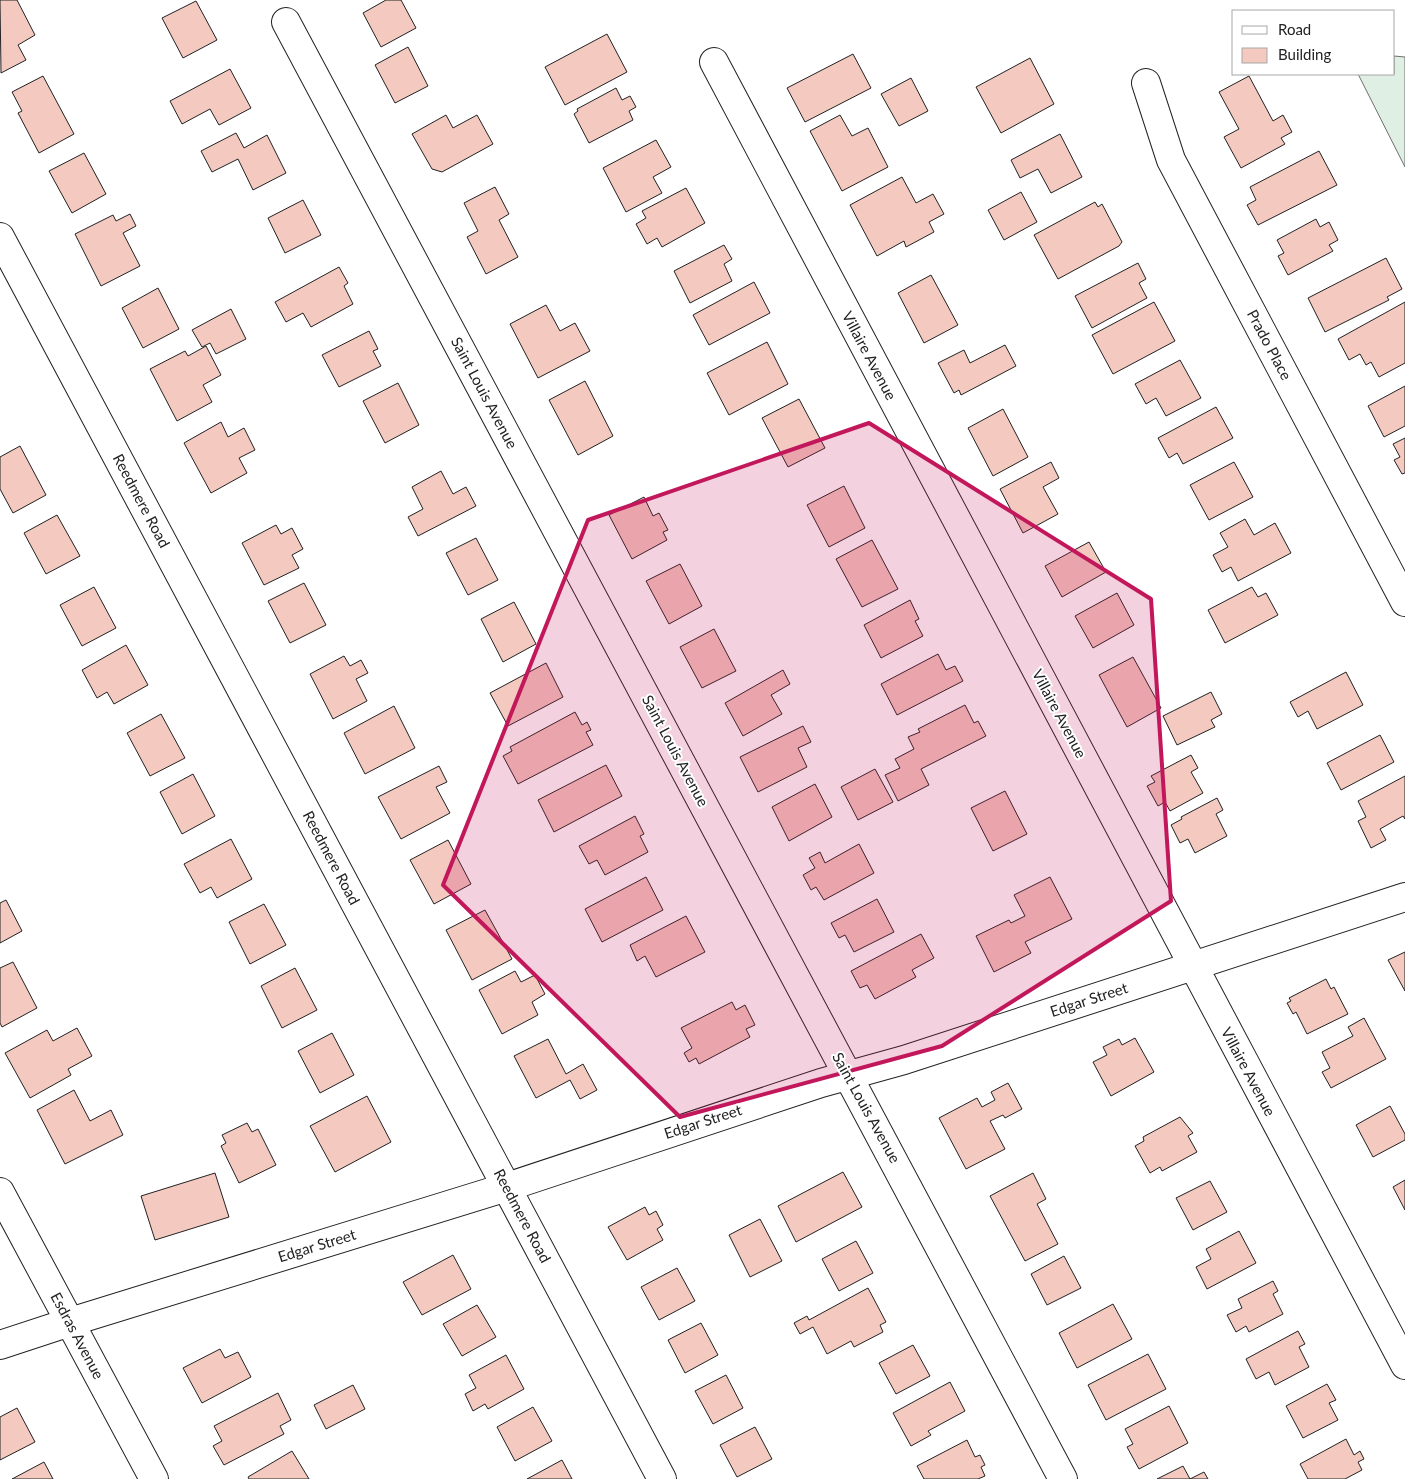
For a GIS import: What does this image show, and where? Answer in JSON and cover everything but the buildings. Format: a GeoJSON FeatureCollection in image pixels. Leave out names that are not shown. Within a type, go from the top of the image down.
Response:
{"type":"FeatureCollection","features":[{"type":"Feature","properties":{"kind":"street","name":"Saint Louis Avenue"},"geometry":{"type":"LineString","coordinates":[[286,22],[1063,1479]]}},
{"type":"Feature","properties":{"kind":"street","name":"Villaire Avenue"},"geometry":{"type":"LineString","coordinates":[[714,62],[1405,1365]]}},
{"type":"Feature","properties":{"kind":"street","name":"Prado Place"},"geometry":{"type":"LineString","coordinates":[[1146,83],[1171,160],[1405,602]]}},
{"type":"Feature","properties":{"kind":"street","name":"Reedmere Road"},"geometry":{"type":"LineString","coordinates":[[0,238],[662,1479]]}},
{"type":"Feature","properties":{"kind":"street","name":"Edgar Street"},"geometry":{"type":"LineString","coordinates":[[0,1345],[507,1187],[848,1074],[904,1060],[1405,897]]}},
{"type":"Feature","properties":{"kind":"street","name":"Esdras Avenue"},"geometry":{"type":"LineString","coordinates":[[0,1192],[154,1479]]}},
{"type":"Feature","properties":{"kind":"highlighted area"},"geometry":{"type":"Polygon","coordinates":[[[869,423],[1151,599],[1171,901],[942,1046],[680,1117],[443,885],[588,520],[869,423]]]}},
{"type":"Feature","properties":{"kind":"green space"},"geometry":{"type":"Polygon","coordinates":[[[1395,56],[1405,57],[1405,167],[1359,75],[1395,75],[1395,56]]]}}]}
